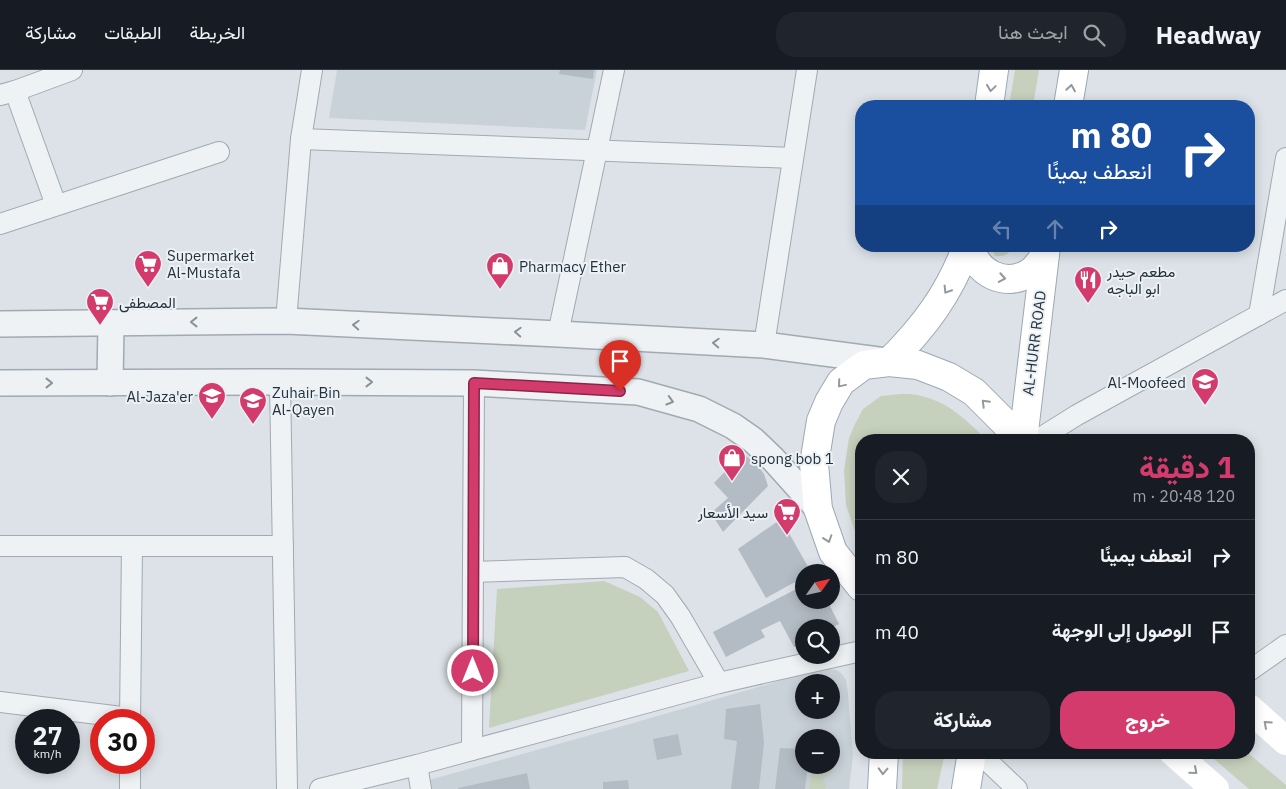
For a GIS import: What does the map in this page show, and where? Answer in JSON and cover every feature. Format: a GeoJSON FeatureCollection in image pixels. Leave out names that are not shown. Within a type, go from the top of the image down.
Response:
{"type":"FeatureCollection","features":[{"type":"Feature","properties":{"kind":"main road"},"geometry":{"type":"LineString","coordinates":[[990,100],[994,70]]}},
{"type":"Feature","properties":{"kind":"main road"},"geometry":{"type":"LineString","coordinates":[[1069,100],[1074,70]]}},
{"type":"Feature","properties":{"kind":"main road"},"geometry":{"type":"LineString","coordinates":[[889,362],[926,322],[953,281],[965,252]]}},
{"type":"Feature","properties":{"kind":"main road"},"geometry":{"type":"LineString","coordinates":[[970,252],[977,264],[986,272],[996,277],[1008,279],[1019,278],[1030,273],[1039,265],[1045,252]]}},
{"type":"Feature","properties":{"kind":"main road","name":"AL-HURR ROAD"},"geometry":{"type":"LineString","coordinates":[[1024,434],[1045,252]]}},
{"type":"Feature","properties":{"kind":"main road"},"geometry":{"type":"LineString","coordinates":[[855,580],[833,552],[818,509],[814,464],[822,421],[829,402],[841,382],[864,365],[889,362],[918,364],[949,377],[974,392],[1006,424],[1012,434]]}},
{"type":"Feature","properties":{"kind":"main road"},"geometry":{"type":"LineString","coordinates":[[1255,713],[1286,741]]}},
{"type":"Feature","properties":{"kind":"main road"},"geometry":{"type":"LineString","coordinates":[[882,789],[884,759]]}},
{"type":"Feature","properties":{"kind":"main road"},"geometry":{"type":"LineString","coordinates":[[966,789],[971,759]]}},
{"type":"Feature","properties":{"kind":"main road"},"geometry":{"type":"LineString","coordinates":[[1181,759],[1215,789]]}},
{"type":"Feature","properties":{"kind":"street"},"geometry":{"type":"LineString","coordinates":[[56,205],[7,93],[72,70]]}},
{"type":"Feature","properties":{"kind":"street"},"geometry":{"type":"LineString","coordinates":[[286,322],[301,139],[312,70]]}},
{"type":"Feature","properties":{"kind":"street"},"geometry":{"type":"LineString","coordinates":[[558,334],[614,70]]}},
{"type":"Feature","properties":{"kind":"street"},"geometry":{"type":"LineString","coordinates":[[764,346],[807,70]]}},
{"type":"Feature","properties":{"kind":"street"},"geometry":{"type":"LineString","coordinates":[[301,139],[794,158]]}},
{"type":"Feature","properties":{"kind":"street"},"geometry":{"type":"LineString","coordinates":[[0,224],[219,152]]}},
{"type":"Feature","properties":{"kind":"street"},"geometry":{"type":"LineString","coordinates":[[1259,315],[1286,158]]}},
{"type":"Feature","properties":{"kind":"street"},"geometry":{"type":"LineString","coordinates":[[1047,434],[1086,410],[1286,300]]}},
{"type":"Feature","properties":{"kind":"street"},"geometry":{"type":"LineString","coordinates":[[0,324],[286,322],[558,334],[764,346],[889,362]]}},
{"type":"Feature","properties":{"kind":"street"},"geometry":{"type":"LineString","coordinates":[[110,383],[111,323]]}},
{"type":"Feature","properties":{"kind":"street"},"geometry":{"type":"LineString","coordinates":[[280,382],[287,789]]}},
{"type":"Feature","properties":{"kind":"street"},"geometry":{"type":"LineString","coordinates":[[0,384],[474,383],[638,392],[699,409],[733,426],[753,440],[773,459],[818,509]]}},
{"type":"Feature","properties":{"kind":"street"},"geometry":{"type":"LineString","coordinates":[[472,750],[474,383]]}},
{"type":"Feature","properties":{"kind":"street"},"geometry":{"type":"LineString","coordinates":[[0,546],[283,546]]}},
{"type":"Feature","properties":{"kind":"street"},"geometry":{"type":"LineString","coordinates":[[130,709],[132,546]]}},
{"type":"Feature","properties":{"kind":"street"},"geometry":{"type":"LineString","coordinates":[[473,572],[625,567],[646,579],[665,595],[680,616],[719,684]]}},
{"type":"Feature","properties":{"kind":"street"},"geometry":{"type":"LineString","coordinates":[[1255,667],[1286,645]]}},
{"type":"Feature","properties":{"kind":"street"},"geometry":{"type":"LineString","coordinates":[[320,789],[719,684],[855,652]]}},
{"type":"Feature","properties":{"kind":"street"},"geometry":{"type":"LineString","coordinates":[[0,702],[90,714]]}},
{"type":"Feature","properties":{"kind":"street"},"geometry":{"type":"LineString","coordinates":[[985,759],[1017,789]]}},
{"type":"Feature","properties":{"kind":"street"},"geometry":{"type":"LineString","coordinates":[[417,765],[421,789]]}},
{"type":"Feature","properties":{"kind":"street"},"geometry":{"type":"LineString","coordinates":[[130,774],[130,789]]}},
{"type":"Feature","properties":{"kind":"shaded area"},"geometry":{"type":"Polygon","coordinates":[[[337,70],[597,70],[585,130],[329,118],[337,70]]]}},
{"type":"Feature","properties":{"kind":"shaded area"},"geometry":{"type":"Polygon","coordinates":[[[817,670],[837,670],[846,680],[853,756],[849,789],[431,789],[429,780],[795,676],[795,719],[840,719],[840,674],[803,674],[817,670]]]}},
{"type":"Feature","properties":{"kind":"green space"},"geometry":{"type":"Polygon","coordinates":[[[1015,70],[1039,70],[1034,100],[1010,100],[1015,70]]]}},
{"type":"Feature","properties":{"kind":"green space"},"geometry":{"type":"Polygon","coordinates":[[[993,252],[1009,252],[1003,256],[995,256],[993,252]]]}},
{"type":"Feature","properties":{"kind":"green space"},"geometry":{"type":"Polygon","coordinates":[[[911,394],[931,399],[957,413],[981,434],[855,434],[855,531],[846,505],[844,471],[849,438],[863,409],[881,396],[911,394]]]}},
{"type":"Feature","properties":{"kind":"green space"},"geometry":{"type":"Polygon","coordinates":[[[604,581],[640,597],[658,612],[689,671],[489,728],[497,589],[604,581]]]}},
{"type":"Feature","properties":{"kind":"green space"},"geometry":{"type":"Polygon","coordinates":[[[903,759],[944,759],[937,789],[902,789],[903,759]]]}},
{"type":"Feature","properties":{"kind":"green space"},"geometry":{"type":"Polygon","coordinates":[[[1214,759],[1255,759],[1286,785],[1286,789],[1249,789],[1214,759]]]}},
{"type":"Feature","properties":{"kind":"green space"},"geometry":{"type":"Polygon","coordinates":[[[811,774],[829,774],[822,780],[827,786],[825,789],[809,789],[811,774]]]}},
{"type":"Feature","properties":{"kind":"building"},"geometry":{"type":"Polygon","coordinates":[[[560,70],[594,70],[593,79],[559,74],[560,70]]]}},
{"type":"Feature","properties":{"kind":"building"},"geometry":{"type":"Polygon","coordinates":[[[743,453],[758,466],[764,474],[768,486],[723,532],[711,513],[728,498],[714,483],[743,453]]]}},
{"type":"Feature","properties":{"kind":"building"},"geometry":{"type":"Polygon","coordinates":[[[781,519],[806,564],[795,564],[795,582],[766,598],[738,549],[781,519]]]}},
{"type":"Feature","properties":{"kind":"building"},"geometry":{"type":"Polygon","coordinates":[[[795,590],[795,609],[832,609],[836,619],[795,619],[794,647],[780,621],[761,630],[765,637],[726,657],[713,632],[795,590]]]}},
{"type":"Feature","properties":{"kind":"building"},"geometry":{"type":"Polygon","coordinates":[[[760,704],[764,743],[759,789],[731,789],[737,741],[724,739],[726,709],[760,704]]]}},
{"type":"Feature","properties":{"kind":"building"},"geometry":{"type":"Polygon","coordinates":[[[678,734],[682,755],[657,760],[653,739],[678,734]]]}},
{"type":"Feature","properties":{"kind":"building"},"geometry":{"type":"Polygon","coordinates":[[[780,748],[795,749],[795,774],[807,774],[805,789],[775,789],[780,748]]]}},
{"type":"Feature","properties":{"kind":"building"},"geometry":{"type":"Polygon","coordinates":[[[527,773],[530,789],[458,789],[458,788],[527,773]]]}},
{"type":"Feature","properties":{"kind":"building"},"geometry":{"type":"Polygon","coordinates":[[[628,780],[629,789],[603,789],[603,782],[628,780]]]}},
{"type":"Feature","properties":{"kind":"place","name":"Supermarket Al-Mustafa"},"geometry":{"type":"Point","coordinates":[148,288]}},
{"type":"Feature","properties":{"kind":"place","name":"Pharmacy Ether"},"geometry":{"type":"Point","coordinates":[500,290]}},
{"type":"Feature","properties":{"kind":"place","name":"مطعم حيدر ابو الباجه"},"geometry":{"type":"Point","coordinates":[1088,304]}},
{"type":"Feature","properties":{"kind":"place","name":"المصطفى"},"geometry":{"type":"Point","coordinates":[100,326]}},
{"type":"Feature","properties":{"kind":"place","name":"Al-Moofeed"},"geometry":{"type":"Point","coordinates":[1205,406]}},
{"type":"Feature","properties":{"kind":"place","name":"Al-Jaza'er"},"geometry":{"type":"Point","coordinates":[212,420]}},
{"type":"Feature","properties":{"kind":"place","name":"Zuhair Bin Al-Qayen"},"geometry":{"type":"Point","coordinates":[253,425]}},
{"type":"Feature","properties":{"kind":"place","name":"spong bob 1"},"geometry":{"type":"Point","coordinates":[732,482]}},
{"type":"Feature","properties":{"kind":"place","name":"سيد الأسعار"},"geometry":{"type":"Point","coordinates":[787,536]}},
{"type":"Feature","properties":{"kind":"route"},"geometry":{"type":"LineString","coordinates":[[473,671],[474,383],[620,391]]}}]}
